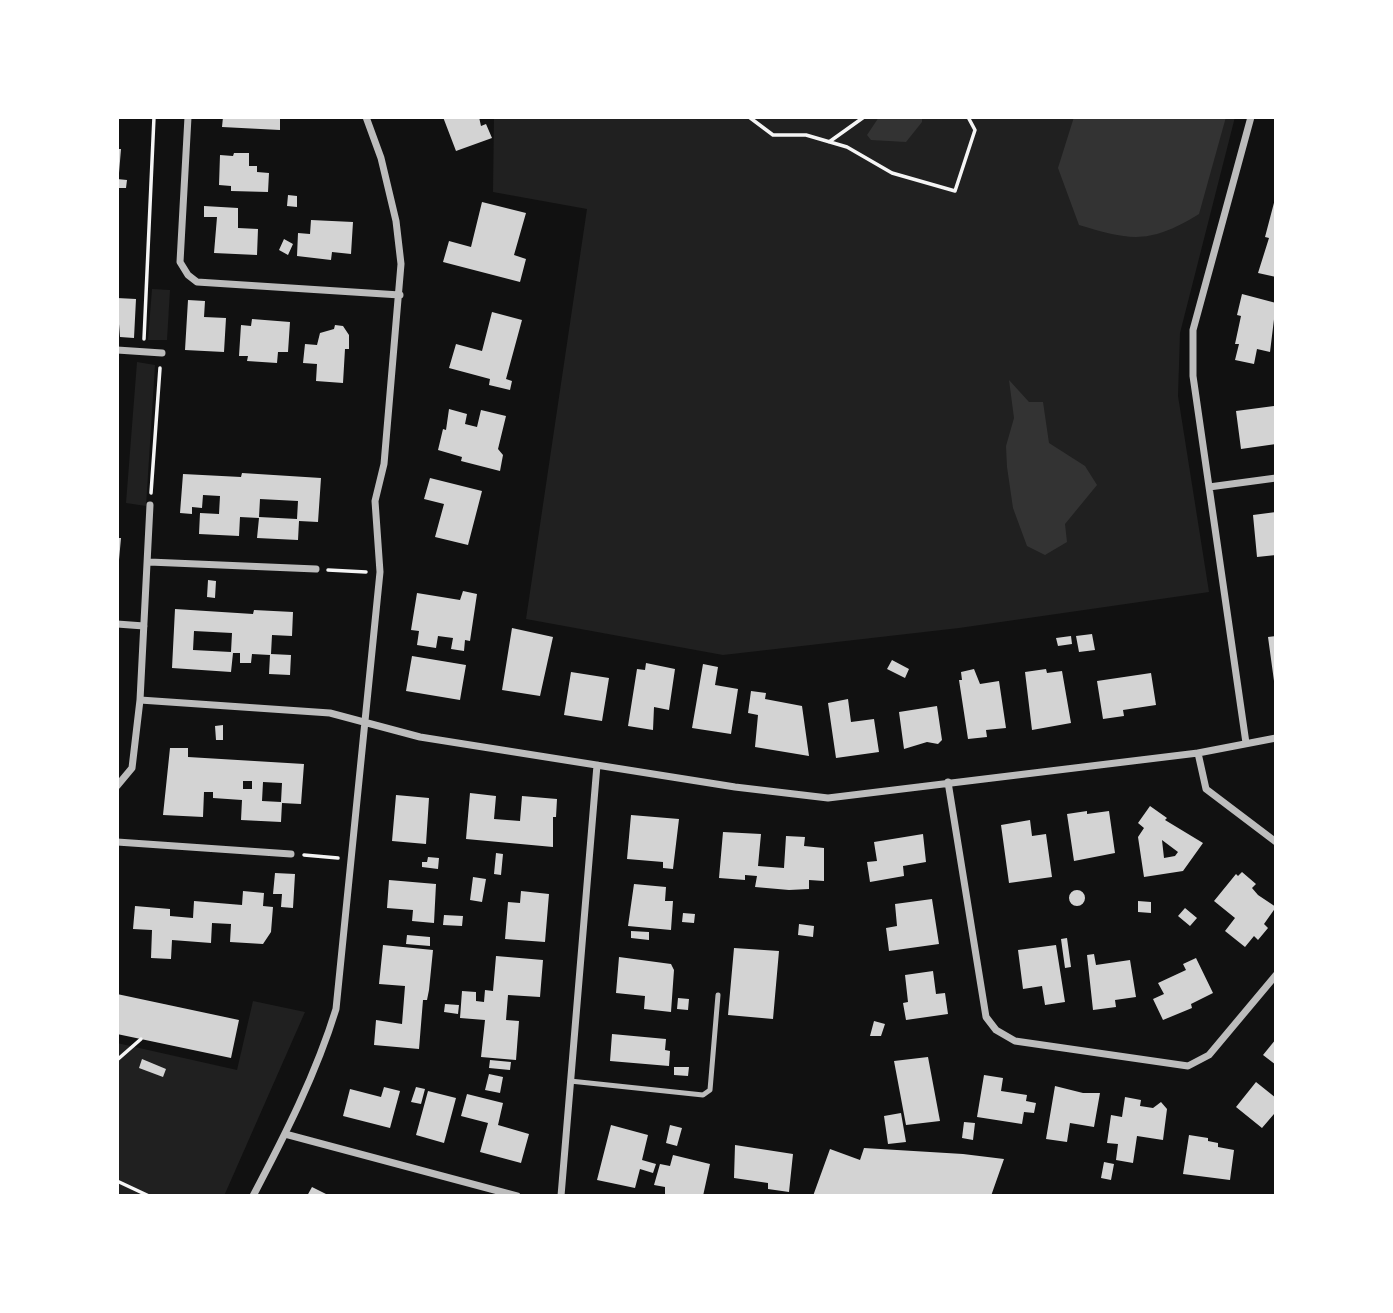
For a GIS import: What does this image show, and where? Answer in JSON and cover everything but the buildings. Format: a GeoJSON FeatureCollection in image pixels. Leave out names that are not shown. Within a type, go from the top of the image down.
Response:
{"type":"FeatureCollection","features":[{"type":"Feature","properties":{"kind":"street"},"geometry":{"type":"LineString","coordinates":[[188,117],[180,262],[188,275],[197,282],[400,295]]}},
{"type":"Feature","properties":{"kind":"street"},"geometry":{"type":"LineString","coordinates":[[253,1196],[285,1135],[324,1049],[336,1009],[367,723],[380,572],[375,501],[384,464],[401,264],[396,221],[381,158],[366,117]]}},
{"type":"Feature","properties":{"kind":"street"},"geometry":{"type":"LineString","coordinates":[[1246,743],[1193,376],[1193,330],[1251,117]]}},
{"type":"Feature","properties":{"kind":"street"},"geometry":{"type":"LineString","coordinates":[[117,350],[162,353]]}},
{"type":"Feature","properties":{"kind":"street"},"geometry":{"type":"LineString","coordinates":[[1209,487],[1276,478]]}},
{"type":"Feature","properties":{"kind":"street"},"geometry":{"type":"LineString","coordinates":[[117,786],[132,768],[140,700],[150,505]]}},
{"type":"Feature","properties":{"kind":"street"},"geometry":{"type":"LineString","coordinates":[[149,562],[316,569]]}},
{"type":"Feature","properties":{"kind":"street"},"geometry":{"type":"LineString","coordinates":[[117,624],[144,626]]}},
{"type":"Feature","properties":{"kind":"street"},"geometry":{"type":"LineString","coordinates":[[140,700],[330,713],[420,737],[828,798],[1198,753],[1276,738]]}},
{"type":"Feature","properties":{"kind":"street"},"geometry":{"type":"LineString","coordinates":[[1198,753],[1206,789],[1276,842]]}},
{"type":"Feature","properties":{"kind":"street"},"geometry":{"type":"LineString","coordinates":[[561,1196],[597,765]]}},
{"type":"Feature","properties":{"kind":"street"},"geometry":{"type":"LineString","coordinates":[[948,782],[986,1017],[996,1030],[1015,1041],[1188,1066],[1209,1055],[1276,975]]}},
{"type":"Feature","properties":{"kind":"street"},"geometry":{"type":"LineString","coordinates":[[117,842],[291,854]]}},
{"type":"Feature","properties":{"kind":"street"},"geometry":{"type":"LineString","coordinates":[[285,1135],[517,1196]]}},
{"type":"Feature","properties":{"kind":"lane"},"geometry":{"type":"LineString","coordinates":[[570,1081],[703,1095],[710,1090],[719,995]]}},
{"type":"Feature","properties":{"kind":"path"},"geometry":{"type":"LineString","coordinates":[[143,351],[154,117]]}},
{"type":"Feature","properties":{"kind":"path"},"geometry":{"type":"LineString","coordinates":[[749,117],[773,135],[806,135],[848,147],[892,173],[955,191],[975,130],[968,117]]}},
{"type":"Feature","properties":{"kind":"path"},"geometry":{"type":"LineString","coordinates":[[829,142],[864,117]]}},
{"type":"Feature","properties":{"kind":"path"},"geometry":{"type":"LineString","coordinates":[[150,505],[162,353]]}},
{"type":"Feature","properties":{"kind":"path"},"geometry":{"type":"LineString","coordinates":[[316,569],[380,572]]}},
{"type":"Feature","properties":{"kind":"path"},"geometry":{"type":"LineString","coordinates":[[291,854],[352,859]]}},
{"type":"Feature","properties":{"kind":"path"},"geometry":{"type":"LineString","coordinates":[[117,1060],[141,1039]]}},
{"type":"Feature","properties":{"kind":"path"},"geometry":{"type":"LineString","coordinates":[[117,1181],[149,1196]]}},
{"type":"Feature","properties":{"kind":"shaded area"},"geometry":{"type":"Polygon","coordinates":[[[494,117],[1235,117],[1180,333],[1178,396],[1209,592],[959,628],[723,655],[526,619],[587,209],[493,192],[494,117]]]}},
{"type":"Feature","properties":{"kind":"shaded area"},"geometry":{"type":"Polygon","coordinates":[[[879,117],[922,117],[922,122],[906,142],[871,140],[867,135],[879,117]]]}},
{"type":"Feature","properties":{"kind":"shaded area"},"geometry":{"type":"Polygon","coordinates":[[[1074,117],[1226,117],[1199,214],[1167,231],[1140,237],[1113,234],[1079,225],[1058,168],[1074,117]]]}},
{"type":"Feature","properties":{"kind":"shaded area"},"geometry":{"type":"Polygon","coordinates":[[[152,289],[170,290],[167,340],[148,340],[152,289]]]}},
{"type":"Feature","properties":{"kind":"shaded area"},"geometry":{"type":"Polygon","coordinates":[[[137,362],[155,365],[146,506],[126,503],[137,362]]]}},
{"type":"Feature","properties":{"kind":"shaded area"},"geometry":{"type":"Polygon","coordinates":[[[1009,380],[1029,402],[1043,402],[1049,443],[1085,466],[1097,485],[1065,524],[1067,542],[1045,555],[1027,546],[1013,508],[1006,446],[1014,418],[1009,380]]]}},
{"type":"Feature","properties":{"kind":"shaded area"},"geometry":{"type":"Polygon","coordinates":[[[253,1001],[305,1012],[224,1196],[117,1196],[117,1043],[237,1070],[253,1001]]]}}]}
